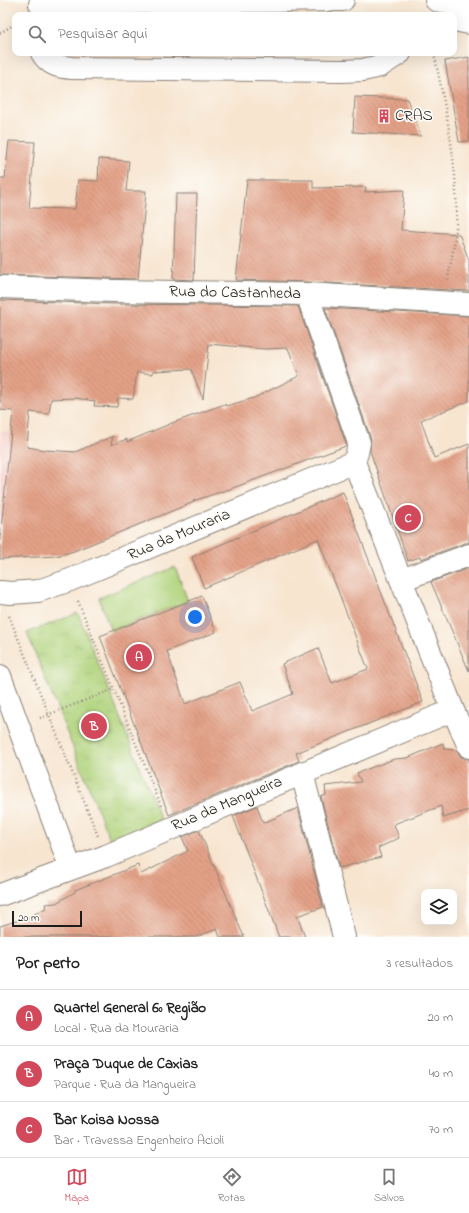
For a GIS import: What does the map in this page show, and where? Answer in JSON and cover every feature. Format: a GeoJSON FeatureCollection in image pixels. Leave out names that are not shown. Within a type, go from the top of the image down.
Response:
{"type":"FeatureCollection","features":[{"type":"Feature","properties":{"kind":"street"},"geometry":{"type":"LineString","coordinates":[[40,6],[343,0]]}},
{"type":"Feature","properties":{"kind":"street"},"geometry":{"type":"LineString","coordinates":[[436,0],[469,5]]}},
{"type":"Feature","properties":{"kind":"street"},"geometry":{"type":"LineString","coordinates":[[457,21],[469,23]]}},
{"type":"Feature","properties":{"kind":"street"},"geometry":{"type":"LineString","coordinates":[[457,32],[469,30]]}},
{"type":"Feature","properties":{"kind":"street"},"geometry":{"type":"LineString","coordinates":[[44,56],[52,64],[72,68],[343,71],[363,70],[380,66],[395,56]]}},
{"type":"Feature","properties":{"kind":"street","name":"Rua do Castanheda"},"geometry":{"type":"LineString","coordinates":[[0,287],[114,291],[307,294],[469,304]]}},
{"type":"Feature","properties":{"kind":"street"},"geometry":{"type":"LineString","coordinates":[[307,294],[359,443],[358,454],[354,462],[469,747]]}},
{"type":"Feature","properties":{"kind":"street","name":"Rua da Mouraria"},"geometry":{"type":"LineString","coordinates":[[0,592],[11,593],[38,591],[70,580],[354,462]]}},
{"type":"Feature","properties":{"kind":"street"},"geometry":{"type":"LineString","coordinates":[[401,580],[469,555]]}},
{"type":"Feature","properties":{"kind":"street"},"geometry":{"type":"LineString","coordinates":[[0,676],[71,869]]}},
{"type":"Feature","properties":{"kind":"street","name":"Rua da Mangueira"},"geometry":{"type":"LineString","coordinates":[[0,895],[106,856],[453,710]]}},
{"type":"Feature","properties":{"kind":"street"},"geometry":{"type":"LineString","coordinates":[[302,773],[344,937]]}},
{"type":"Feature","properties":{"kind":"path"},"geometry":{"type":"LineString","coordinates":[[0,33],[12,26]]}},
{"type":"Feature","properties":{"kind":"path"},"geometry":{"type":"LineString","coordinates":[[435,56],[448,121],[455,172],[456,229],[444,302]]}},
{"type":"Feature","properties":{"kind":"path"},"geometry":{"type":"LineString","coordinates":[[70,580],[170,829]]}},
{"type":"Feature","properties":{"kind":"path"},"geometry":{"type":"LineString","coordinates":[[9,614],[106,856]]}},
{"type":"Feature","properties":{"kind":"path"},"geometry":{"type":"LineString","coordinates":[[19,726],[114,689]]}},
{"type":"Feature","properties":{"kind":"shaded area"},"geometry":{"type":"Polygon","coordinates":[[[0,431],[10,432],[0,539],[0,431]]]}},
{"type":"Feature","properties":{"kind":"green space"},"geometry":{"type":"Polygon","coordinates":[[[175,567],[188,601],[111,631],[99,598],[175,567]]]}},
{"type":"Feature","properties":{"kind":"green space"},"geometry":{"type":"Polygon","coordinates":[[[78,613],[161,820],[110,840],[27,633],[78,613]]]}},
{"type":"Feature","properties":{"kind":"building"},"geometry":{"type":"Polygon","coordinates":[[[469,57],[469,141],[459,142],[445,61],[469,57]]]}},
{"type":"Feature","properties":{"kind":"building","name":"CRAS"},"geometry":{"type":"Polygon","coordinates":[[[355,97],[407,99],[421,136],[353,132],[355,97]]]}},
{"type":"Feature","properties":{"kind":"building"},"geometry":{"type":"Polygon","coordinates":[[[9,141],[35,142],[29,208],[75,209],[78,180],[98,181],[99,159],[129,161],[126,191],[146,191],[138,279],[0,275],[0,178],[5,178],[9,141]]]}},
{"type":"Feature","properties":{"kind":"building"},"geometry":{"type":"Polygon","coordinates":[[[247,180],[313,180],[313,188],[366,187],[365,192],[404,190],[401,230],[459,234],[469,260],[469,291],[308,282],[236,280],[247,180]]]}},
{"type":"Feature","properties":{"kind":"building"},"geometry":{"type":"Polygon","coordinates":[[[176,194],[197,194],[194,280],[173,279],[176,194]]]}},
{"type":"Feature","properties":{"kind":"building"},"geometry":{"type":"Polygon","coordinates":[[[0,300],[114,304],[298,306],[346,446],[230,489],[193,501],[194,502],[74,551],[57,556],[0,559],[0,539],[13,411],[0,410],[0,300]],[[209,344],[203,399],[191,369],[153,371],[153,374],[137,372],[133,399],[118,398],[117,407],[94,406],[95,401],[75,398],[51,399],[49,414],[30,412],[27,447],[75,452],[113,436],[111,445],[127,439],[127,442],[172,423],[225,404],[226,406],[254,398],[299,376],[288,348],[264,349],[209,344]]]}},
{"type":"Feature","properties":{"kind":"building"},"geometry":{"type":"Polygon","coordinates":[[[325,308],[469,316],[469,401],[421,420],[434,458],[469,444],[469,543],[465,543],[421,559],[420,557],[408,561],[370,451],[371,439],[325,308]]]}},
{"type":"Feature","properties":{"kind":"building"},"geometry":{"type":"Polygon","coordinates":[[[343,492],[423,702],[296,753],[299,761],[169,815],[100,636],[202,596],[216,632],[167,651],[185,704],[240,682],[252,711],[293,694],[282,664],[318,648],[332,683],[368,669],[318,539],[204,588],[192,557],[343,492]]]}},
{"type":"Feature","properties":{"kind":"building"},"geometry":{"type":"Polygon","coordinates":[[[469,568],[469,671],[431,582],[469,568]]]}},
{"type":"Feature","properties":{"kind":"building"},"geometry":{"type":"Polygon","coordinates":[[[443,743],[444,749],[457,750],[461,757],[469,759],[469,810],[443,818],[441,806],[394,824],[399,838],[378,848],[381,857],[339,868],[321,797],[326,795],[325,786],[361,782],[357,773],[394,759],[407,758],[443,743]]]}},
{"type":"Feature","properties":{"kind":"building"},"geometry":{"type":"Polygon","coordinates":[[[257,806],[263,823],[298,808],[323,907],[297,916],[305,937],[279,937],[233,816],[257,806]]]}},
{"type":"Feature","properties":{"kind":"building"},"geometry":{"type":"Polygon","coordinates":[[[199,830],[244,937],[220,937],[217,929],[196,937],[0,937],[0,926],[29,917],[46,908],[45,904],[56,903],[75,892],[75,890],[138,865],[141,874],[188,851],[182,837],[199,830]]]}},
{"type":"Feature","properties":{"kind":"place","name":"CRAS"},"geometry":{"type":"Point","coordinates":[384,116]}},
{"type":"Feature","properties":{"kind":"place","name":"Bar Koisa Nossa"},"geometry":{"type":"Point","coordinates":[408,518]}},
{"type":"Feature","properties":{"kind":"place","name":"Quartel General 6º Região"},"geometry":{"type":"Point","coordinates":[139,657]}},
{"type":"Feature","properties":{"kind":"place","name":"Praça Duque de Caxias"},"geometry":{"type":"Point","coordinates":[94,726]}}]}
